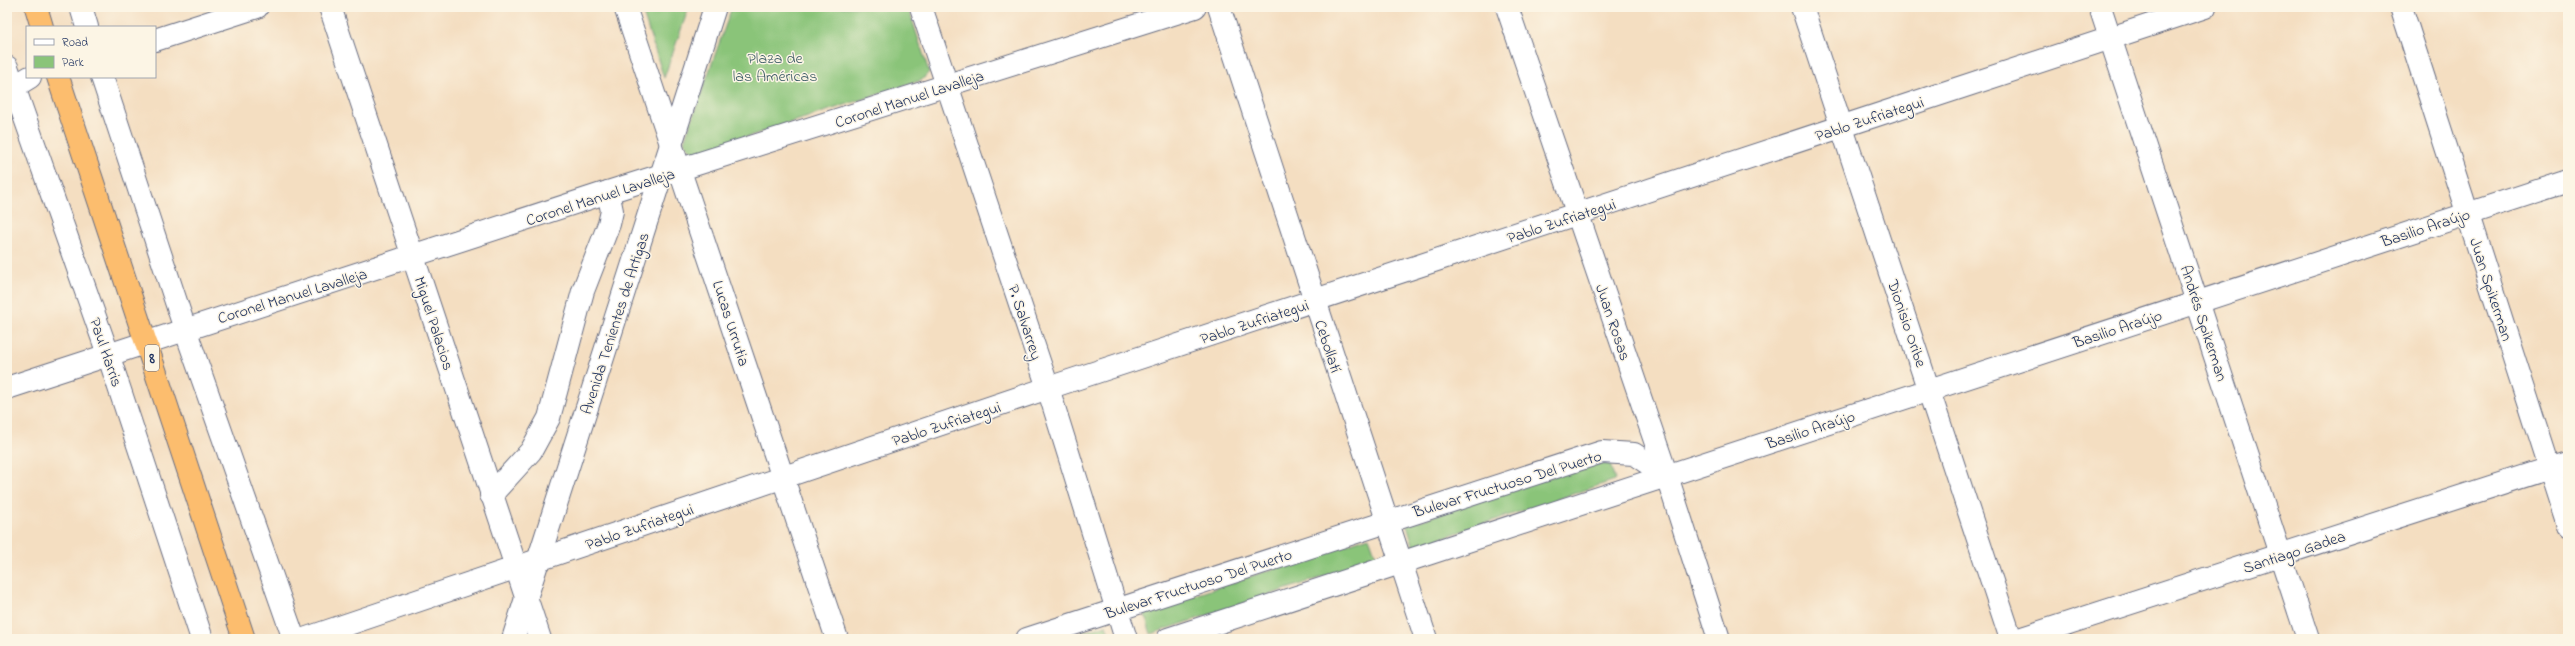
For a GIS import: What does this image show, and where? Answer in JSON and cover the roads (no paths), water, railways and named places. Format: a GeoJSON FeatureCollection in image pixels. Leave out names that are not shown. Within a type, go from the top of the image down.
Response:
{"type":"FeatureCollection","features":[{"type":"Feature","properties":{"kind":"highway"},"geometry":{"type":"LineString","coordinates":[[36,7],[42,26]]}},
{"type":"Feature","properties":{"kind":"highway","name":"8"},"geometry":{"type":"LineString","coordinates":[[58,78],[147,341],[244,639]]}},
{"type":"Feature","properties":{"kind":"street"},"geometry":{"type":"LineString","coordinates":[[81,7],[87,26]]}},
{"type":"Feature","properties":{"kind":"street"},"geometry":{"type":"LineString","coordinates":[[156,40],[257,7]]}},
{"type":"Feature","properties":{"kind":"street","name":"Miguel Palacios"},"geometry":{"type":"LineString","coordinates":[[330,7],[540,639]]}},
{"type":"Feature","properties":{"kind":"street","name":"Lucas Urrutia"},"geometry":{"type":"LineString","coordinates":[[625,7],[681,170],[837,639]]}},
{"type":"Feature","properties":{"kind":"street","name":"Avenida Tenientes de Artigas"},"geometry":{"type":"LineString","coordinates":[[513,639],[715,7]]}},
{"type":"Feature","properties":{"kind":"street","name":"P. Salvarrey"},"geometry":{"type":"LineString","coordinates":[[921,7],[1048,388],[1126,639]]}},
{"type":"Feature","properties":{"kind":"street","name":"Coronel Manuel Lavalleja"},"geometry":{"type":"LineString","coordinates":[[7,388],[147,341],[413,257],[608,192],[1195,7]]}},
{"type":"Feature","properties":{"kind":"street","name":"Cebollatí"},"geometry":{"type":"LineString","coordinates":[[1219,7],[1386,521],[1426,639]]}},
{"type":"Feature","properties":{"kind":"street","name":"Juan Rosas"},"geometry":{"type":"LineString","coordinates":[[1507,7],[1667,476],[1719,639]]}},
{"type":"Feature","properties":{"kind":"street","name":"Dionisio Oribe"},"geometry":{"type":"LineString","coordinates":[[1802,7],[1930,390],[2011,639]]}},
{"type":"Feature","properties":{"kind":"street","name":"Andrés Spikerman"},"geometry":{"type":"LineString","coordinates":[[2100,7],[2308,639]]}},
{"type":"Feature","properties":{"kind":"street","name":"Pablo Zufriategui"},"geometry":{"type":"LineString","coordinates":[[304,639],[539,561],[1048,388],[2205,7]]}},
{"type":"Feature","properties":{"kind":"street","name":"Juan Spikerman"},"geometry":{"type":"LineString","coordinates":[[2401,7],[2468,213],[2558,465],[2568,526]]}},
{"type":"Feature","properties":{"kind":"street","name":"Paul Harris"},"geometry":{"type":"LineString","coordinates":[[7,67],[17,86],[108,354],[202,639]]}},
{"type":"Feature","properties":{"kind":"street"},"geometry":{"type":"LineString","coordinates":[[102,78],[185,329],[294,639]]}},
{"type":"Feature","properties":{"kind":"street","name":"Basilio Araújo"},"geometry":{"type":"LineString","coordinates":[[1667,476],[2568,181]]}},
{"type":"Feature","properties":{"kind":"street"},"geometry":{"type":"LineString","coordinates":[[492,494],[531,451],[549,418],[582,291],[609,224],[612,211],[608,192]]}},
{"type":"Feature","properties":{"kind":"street","name":"Bulevar Fructuoso Del Puerto"},"geometry":{"type":"LineString","coordinates":[[1027,639],[1602,452],[1634,454],[1667,476]]}},
{"type":"Feature","properties":{"kind":"street","name":"Santiago Gadea"},"geometry":{"type":"LineString","coordinates":[[2019,639],[2281,556],[2558,465]]}},
{"type":"Feature","properties":{"kind":"street"},"geometry":{"type":"LineString","coordinates":[[1168,639],[1667,476]]}},
{"type":"Feature","properties":{"kind":"park label","name":"Plaza de las Américas"},"geometry":{"type":"Point","coordinates":[775,66]}}]}
